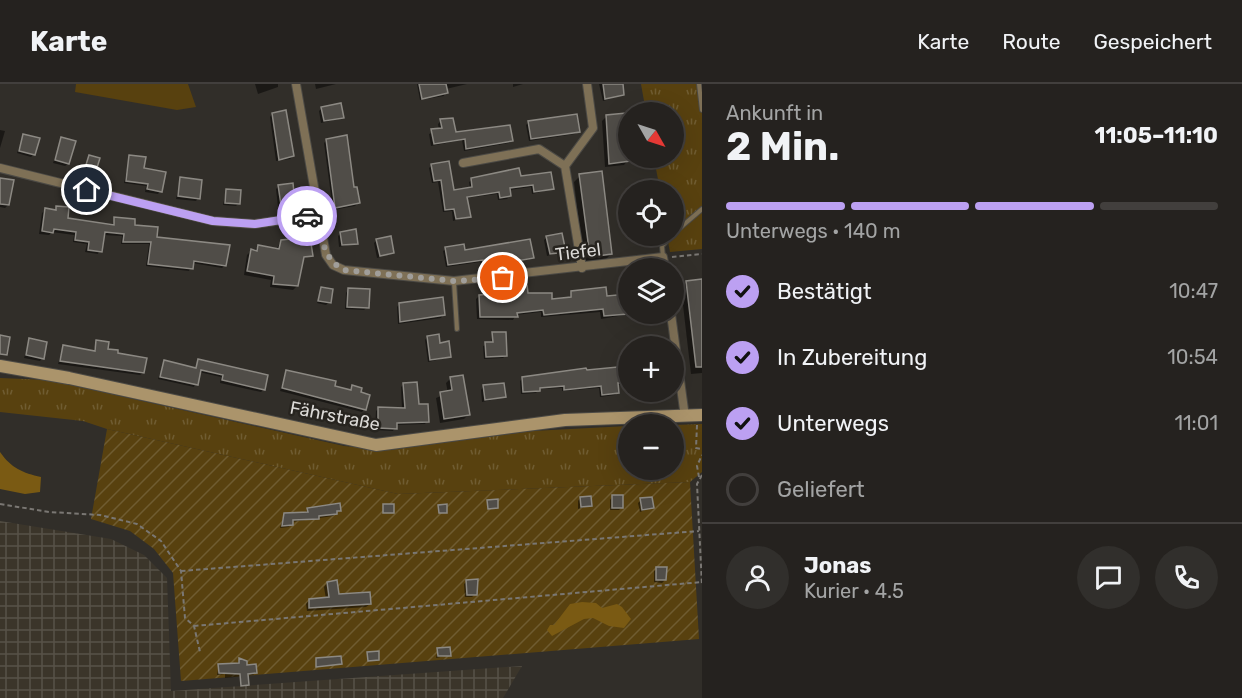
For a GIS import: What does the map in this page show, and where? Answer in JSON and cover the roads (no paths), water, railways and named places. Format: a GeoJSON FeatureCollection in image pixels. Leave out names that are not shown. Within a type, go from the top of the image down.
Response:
{"type":"FeatureCollection","features":[{"type":"Feature","properties":{"kind":"street"},"geometry":{"type":"LineString","coordinates":[[0,168],[213,221],[255,224],[317,215],[296,84]]}},
{"type":"Feature","properties":{"kind":"street"},"geometry":{"type":"LineString","coordinates":[[582,268],[565,166],[593,128],[587,84]]}},
{"type":"Feature","properties":{"kind":"street"},"geometry":{"type":"LineString","coordinates":[[463,163],[539,149],[565,166]]}},
{"type":"Feature","properties":{"kind":"street","name":"Tiefel"},"geometry":{"type":"LineString","coordinates":[[317,215],[326,255],[333,265],[344,270],[454,281],[663,257]]}},
{"type":"Feature","properties":{"kind":"street"},"geometry":{"type":"LineString","coordinates":[[673,324],[695,416]]}},
{"type":"Feature","properties":{"kind":"street","name":"Fährstraße"},"geometry":{"type":"LineString","coordinates":[[0,366],[69,378],[376,445],[565,420],[695,416]]}},
{"type":"Feature","properties":{"kind":"lane"},"geometry":{"type":"LineString","coordinates":[[699,84],[702,110]]}},
{"type":"Feature","properties":{"kind":"lane"},"geometry":{"type":"LineString","coordinates":[[684,224],[702,209]]}},
{"type":"Feature","properties":{"kind":"lane"},"geometry":{"type":"LineString","coordinates":[[662,246],[663,257]]}},
{"type":"Feature","properties":{"kind":"lane"},"geometry":{"type":"LineString","coordinates":[[454,281],[457,329]]}}]}
